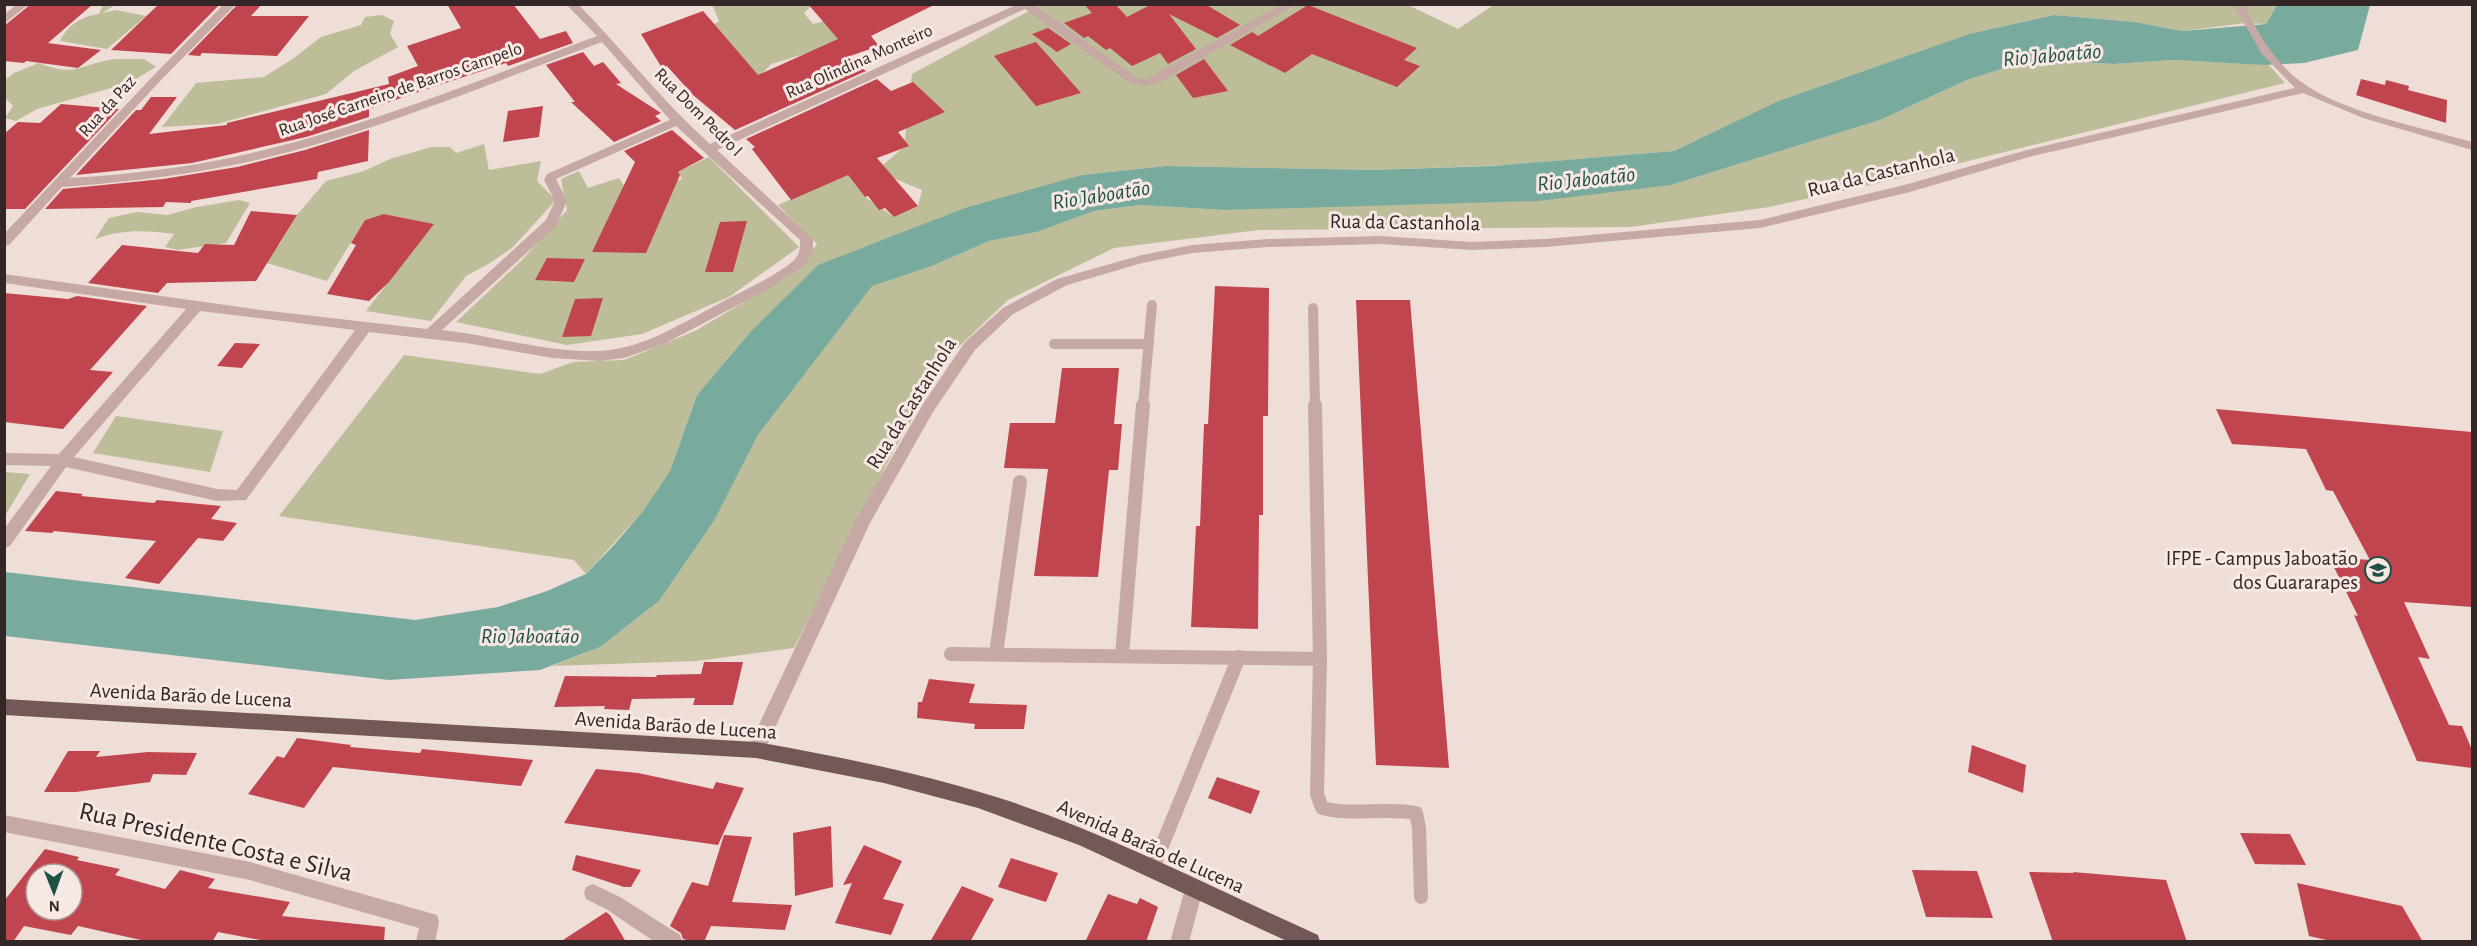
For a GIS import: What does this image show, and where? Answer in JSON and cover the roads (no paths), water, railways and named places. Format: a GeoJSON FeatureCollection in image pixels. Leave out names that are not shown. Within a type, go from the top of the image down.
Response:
{"type":"FeatureCollection","features":[{"type":"Feature","properties":{"kind":"main road","name":"Avenida Barão de Lucena"},"geometry":{"type":"LineString","coordinates":[[4,707],[756,750],[916,781],[1008,809],[1069,831],[1311,942]]}},
{"type":"Feature","properties":{"kind":"street"},"geometry":{"type":"LineString","coordinates":[[4,21],[24,4]]}},
{"type":"Feature","properties":{"kind":"street","name":"Rua da Paz"},"geometry":{"type":"LineString","coordinates":[[7,237],[62,183],[158,77],[231,4]]}},
{"type":"Feature","properties":{"kind":"street","name":"Rua Dom Pedro I"},"geometry":{"type":"LineString","coordinates":[[431,333],[554,353],[600,356],[624,353],[659,340],[767,284],[799,263],[806,253],[807,239],[677,121],[604,37],[571,4]]}},
{"type":"Feature","properties":{"kind":"street"},"geometry":{"type":"LineString","coordinates":[[1026,5],[1134,81],[1146,83],[1156,80],[1292,4]]}},
{"type":"Feature","properties":{"kind":"street"},"geometry":{"type":"LineString","coordinates":[[2238,4],[2246,23],[2283,70],[2305,89],[2359,111],[2472,146]]}},
{"type":"Feature","properties":{"kind":"street","name":"Rua Olindina Monteiro"},"geometry":{"type":"LineString","coordinates":[[707,150],[1026,5]]}},
{"type":"Feature","properties":{"kind":"street","name":"Rua José Carneiro de Barros Campelo"},"geometry":{"type":"LineString","coordinates":[[62,183],[192,169],[290,147],[408,110],[604,37]]}},
{"type":"Feature","properties":{"kind":"street","name":"Rua da Castanhola"},"geometry":{"type":"LineString","coordinates":[[756,750],[863,521],[928,408],[970,346],[1008,311],[1062,282],[1142,259],[1192,249],[1268,243],[1381,240],[1472,246],[1545,243],[1760,224],[1910,188],[2027,154],[2305,89]]}},
{"type":"Feature","properties":{"kind":"street"},"geometry":{"type":"LineString","coordinates":[[4,278],[197,305],[431,333],[551,223],[562,201],[561,193],[550,180],[551,177],[677,121]]}},
{"type":"Feature","properties":{"kind":"street"},"geometry":{"type":"LineString","coordinates":[[7,539],[63,460],[197,305]]}},
{"type":"Feature","properties":{"kind":"street"},"geometry":{"type":"LineString","coordinates":[[4,459],[63,460],[217,495],[241,496],[366,326]]}},
{"type":"Feature","properties":{"kind":"street","name":"Rua Presidente Costa e Silva"},"geometry":{"type":"LineString","coordinates":[[4,823],[250,871],[430,922],[424,942]]}},
{"type":"Feature","properties":{"kind":"street"},"geometry":{"type":"LineString","coordinates":[[1179,942],[1194,889]]}},
{"type":"Feature","properties":{"kind":"street"},"geometry":{"type":"LineString","coordinates":[[593,893],[613,903],[673,942]]}},
{"type":"Feature","properties":{"kind":"lane"},"geometry":{"type":"LineString","coordinates":[[1122,655],[1152,305]]}},
{"type":"Feature","properties":{"kind":"lane"},"geometry":{"type":"LineString","coordinates":[[1313,308],[1320,659],[1317,794],[1322,808],[1335,812],[1403,810],[1416,813],[1419,828],[1421,897]]}},
{"type":"Feature","properties":{"kind":"lane"},"geometry":{"type":"LineString","coordinates":[[1054,344],[1149,344]]}},
{"type":"Feature","properties":{"kind":"lane"},"geometry":{"type":"LineString","coordinates":[[996,654],[1020,482]]}},
{"type":"Feature","properties":{"kind":"lane"},"geometry":{"type":"LineString","coordinates":[[951,654],[1320,659]]}},
{"type":"Feature","properties":{"kind":"lane"},"geometry":{"type":"LineString","coordinates":[[1152,870],[1239,657]]}},
{"type":"Feature","properties":{"kind":"water","name":"Rio Jaboatão"},"geometry":{"type":"Polygon","coordinates":[[[2277,5],[2370,5],[2358,50],[2304,63],[2264,65],[2174,60],[2114,64],[2020,63],[1967,80],[1880,120],[1671,185],[1538,201],[1224,210],[1140,205],[1094,211],[1037,232],[989,241],[932,266],[872,286],[758,435],[714,521],[659,601],[600,647],[540,670],[389,680],[5,636],[5,572],[415,620],[498,607],[547,591],[586,574],[643,511],[670,471],[697,395],[752,330],[818,265],[965,208],[1082,175],[1166,166],[1373,170],[1493,166],[1674,151],[1778,101],[1969,34],[2054,15],[2135,22],[2182,31],[2266,24],[2277,5]]]}},
{"type":"Feature","properties":{"kind":"place","name":"IFPE - Campus Jaboatão dos Guararapes"},"geometry":{"type":"Point","coordinates":[2378,570]}}]}
